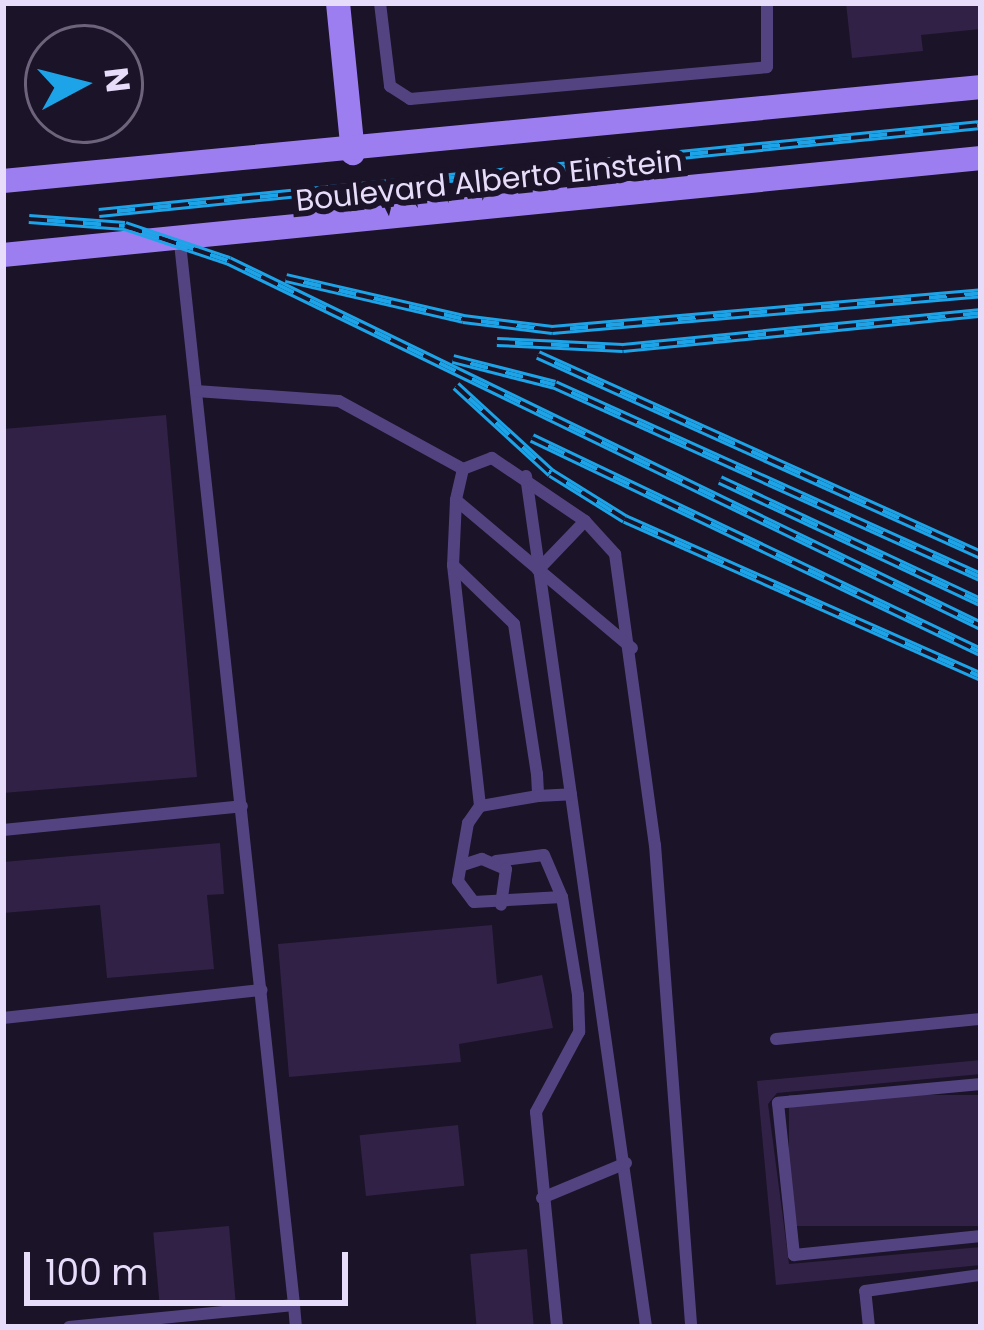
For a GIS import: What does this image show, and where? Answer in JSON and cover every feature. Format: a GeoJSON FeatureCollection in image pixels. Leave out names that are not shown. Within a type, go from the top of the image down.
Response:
{"type":"FeatureCollection","features":[{"type":"Feature","properties":{"kind":"main road"},"geometry":{"type":"LineString","coordinates":[[338,3],[353,153]]}},
{"type":"Feature","properties":{"kind":"main road","name":"Boulevard Alberto Einstein"},"geometry":{"type":"LineString","coordinates":[[3,181],[353,153],[981,87]]}},
{"type":"Feature","properties":{"kind":"main road","name":"Boulevard Alberto Einstein"},"geometry":{"type":"LineString","coordinates":[[3,255],[180,243],[981,158]]}},
{"type":"Feature","properties":{"kind":"lane"},"geometry":{"type":"LineString","coordinates":[[380,3],[390,86],[410,99],[767,68],[767,3]]}},
{"type":"Feature","properties":{"kind":"lane"},"geometry":{"type":"LineString","coordinates":[[180,243],[296,1327]]}},
{"type":"Feature","properties":{"kind":"lane"},"geometry":{"type":"LineString","coordinates":[[196,391],[339,401],[464,469]]}},
{"type":"Feature","properties":{"kind":"lane"},"geometry":{"type":"LineString","coordinates":[[464,469],[491,458],[526,476],[585,521],[616,554],[655,844],[691,1327]]}},
{"type":"Feature","properties":{"kind":"lane"},"geometry":{"type":"LineString","coordinates":[[464,469],[456,500],[453,565],[480,806],[468,824],[458,881],[474,902],[562,897]]}},
{"type":"Feature","properties":{"kind":"lane"},"geometry":{"type":"LineString","coordinates":[[526,476],[646,1327]]}},
{"type":"Feature","properties":{"kind":"lane"},"geometry":{"type":"LineString","coordinates":[[456,500],[632,647]]}},
{"type":"Feature","properties":{"kind":"lane"},"geometry":{"type":"LineString","coordinates":[[538,570],[585,521]]}},
{"type":"Feature","properties":{"kind":"lane"},"geometry":{"type":"LineString","coordinates":[[453,565],[514,624],[538,796]]}},
{"type":"Feature","properties":{"kind":"lane"},"geometry":{"type":"LineString","coordinates":[[480,806],[571,794]]}},
{"type":"Feature","properties":{"kind":"lane"},"geometry":{"type":"LineString","coordinates":[[3,830],[242,806]]}},
{"type":"Feature","properties":{"kind":"lane"},"geometry":{"type":"LineString","coordinates":[[463,866],[544,855],[562,897],[579,1032],[536,1112],[557,1327]]}},
{"type":"Feature","properties":{"kind":"lane"},"geometry":{"type":"LineString","coordinates":[[496,861],[508,880],[501,904]]}},
{"type":"Feature","properties":{"kind":"lane"},"geometry":{"type":"LineString","coordinates":[[3,1018],[261,990]]}},
{"type":"Feature","properties":{"kind":"lane"},"geometry":{"type":"LineString","coordinates":[[776,1039],[981,1019]]}},
{"type":"Feature","properties":{"kind":"lane"},"geometry":{"type":"LineString","coordinates":[[981,1084],[778,1103],[794,1256],[981,1236]]}},
{"type":"Feature","properties":{"kind":"lane"},"geometry":{"type":"LineString","coordinates":[[542,1198],[626,1163]]}},
{"type":"Feature","properties":{"kind":"lane"},"geometry":{"type":"LineString","coordinates":[[869,1327],[865,1292],[981,1275]]}},
{"type":"Feature","properties":{"kind":"lane"},"geometry":{"type":"LineString","coordinates":[[69,1327],[293,1305]]}},
{"type":"Feature","properties":{"kind":"building"},"geometry":{"type":"Polygon","coordinates":[[[846,3],[981,3],[981,29],[921,35],[923,51],[852,58],[846,3]]]}},
{"type":"Feature","properties":{"kind":"building"},"geometry":{"type":"Polygon","coordinates":[[[166,415],[197,777],[3,793],[3,429],[166,415]]]}},
{"type":"Feature","properties":{"kind":"building"},"geometry":{"type":"Polygon","coordinates":[[[220,843],[224,894],[207,895],[214,969],[107,978],[100,905],[3,913],[3,862],[220,843]]]}},
{"type":"Feature","properties":{"kind":"building"},"geometry":{"type":"Polygon","coordinates":[[[492,925],[497,984],[542,975],[553,1028],[459,1044],[461,1062],[289,1077],[278,944],[492,925]]]}},
{"type":"Feature","properties":{"kind":"building"},"geometry":{"type":"Polygon","coordinates":[[[981,1060],[981,1074],[777,1093],[768,1104],[789,1264],[981,1247],[981,1265],[776,1285],[757,1081],[981,1060]]]}},
{"type":"Feature","properties":{"kind":"building"},"geometry":{"type":"Polygon","coordinates":[[[789,1095],[981,1095],[981,1226],[789,1226],[789,1095]]]}},
{"type":"Feature","properties":{"kind":"building"},"geometry":{"type":"Polygon","coordinates":[[[458,1125],[464,1186],[366,1196],[360,1135],[458,1125]]]}},
{"type":"Feature","properties":{"kind":"building"},"geometry":{"type":"Polygon","coordinates":[[[229,1226],[235,1300],[160,1306],[153,1233],[229,1226]]]}},
{"type":"Feature","properties":{"kind":"building"},"geometry":{"type":"Polygon","coordinates":[[[527,1249],[534,1327],[477,1327],[470,1254],[527,1249]]]}},
{"type":"Feature","properties":{"kind":"railway"},"geometry":{"type":"LineString","coordinates":[[99,213],[981,125]]}},
{"type":"Feature","properties":{"kind":"railway"},"geometry":{"type":"LineString","coordinates":[[29,219],[125,226],[229,261],[981,626]]}},
{"type":"Feature","properties":{"kind":"railway"},"geometry":{"type":"LineString","coordinates":[[286,278],[463,319],[552,330],[981,293]]}},
{"type":"Feature","properties":{"kind":"railway"},"geometry":{"type":"LineString","coordinates":[[497,342],[623,348],[981,313]]}},
{"type":"Feature","properties":{"kind":"railway"},"geometry":{"type":"LineString","coordinates":[[538,355],[981,555]]}},
{"type":"Feature","properties":{"kind":"railway"},"geometry":{"type":"LineString","coordinates":[[453,359],[555,385],[981,577]]}},
{"type":"Feature","properties":{"kind":"railway"},"geometry":{"type":"LineString","coordinates":[[456,386],[551,473],[625,519],[981,677]]}},
{"type":"Feature","properties":{"kind":"railway"},"geometry":{"type":"LineString","coordinates":[[532,438],[981,652]]}},
{"type":"Feature","properties":{"kind":"railway"},"geometry":{"type":"LineString","coordinates":[[720,480],[981,602]]}}]}
